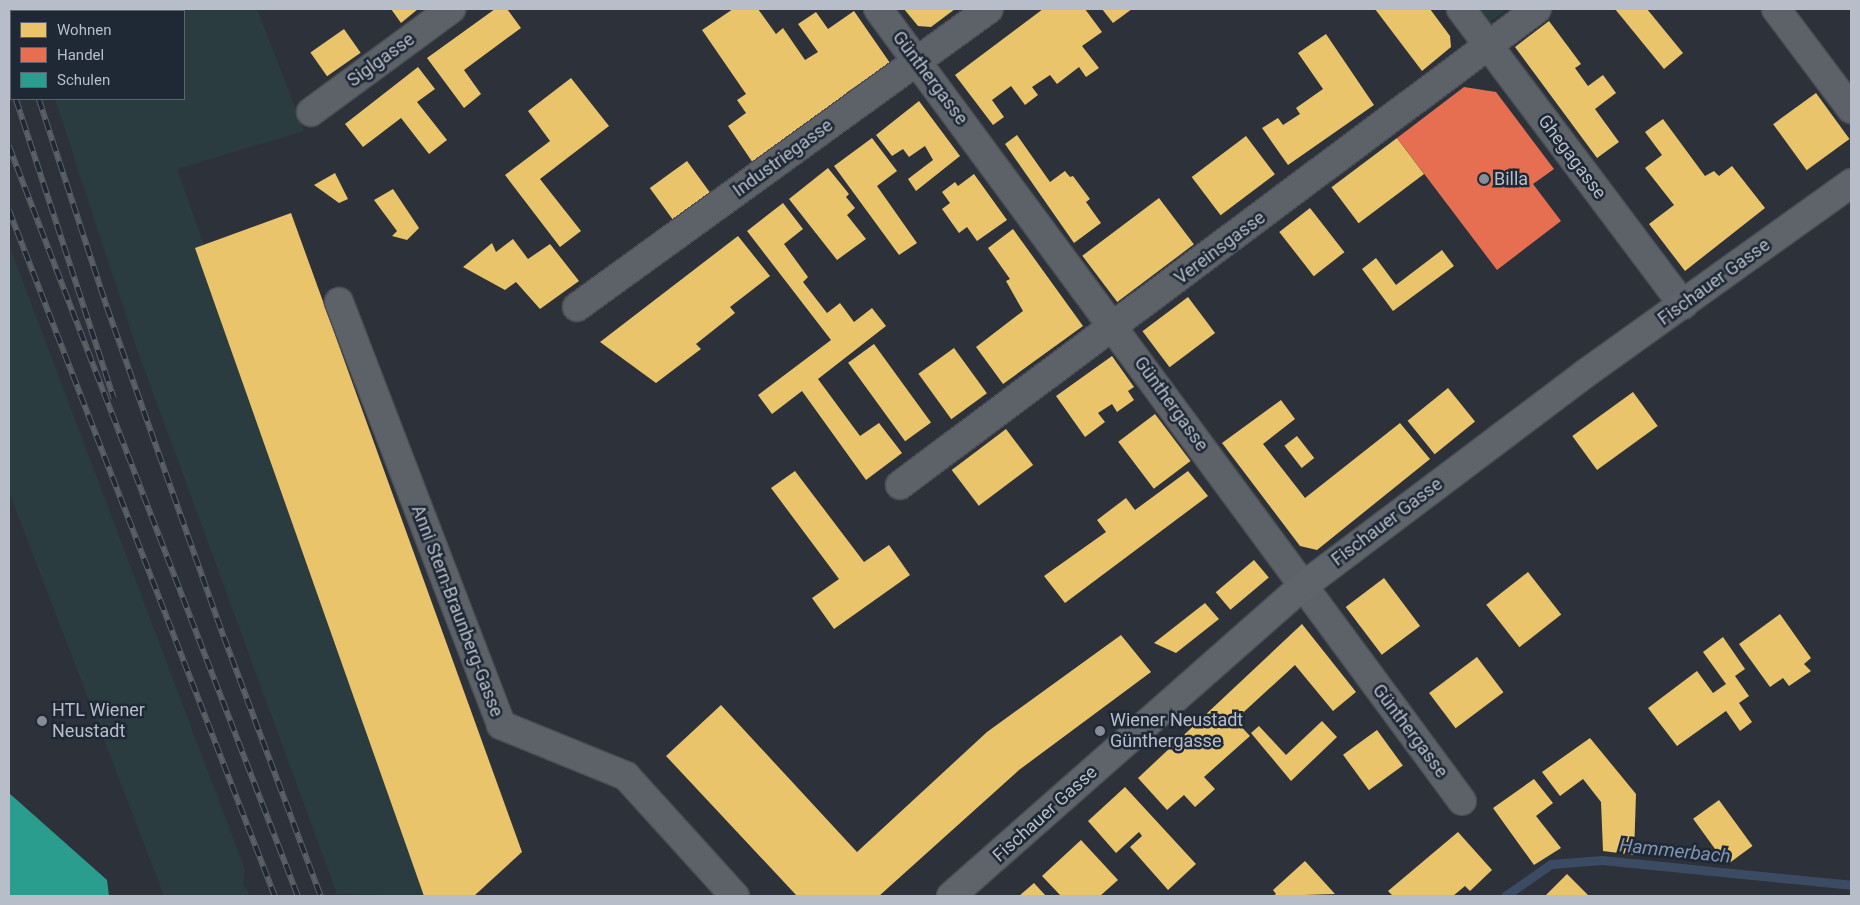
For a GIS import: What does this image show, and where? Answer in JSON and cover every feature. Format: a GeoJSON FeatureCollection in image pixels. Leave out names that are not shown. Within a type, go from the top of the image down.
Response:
{"type":"FeatureCollection","features":[{"type":"Feature","properties":{"kind":"main road","name":"Fischauer Gasse"},"geometry":{"type":"LineString","coordinates":[[951,896],[1302,587],[1548,402],[1851,183]]}},
{"type":"Feature","properties":{"kind":"street","name":"Siglgasse"},"geometry":{"type":"LineString","coordinates":[[312,112],[451,9]]}},
{"type":"Feature","properties":{"kind":"street","name":"Günthergasse"},"geometry":{"type":"LineString","coordinates":[[878,9],[1115,327],[1302,587],[1462,802]]}},
{"type":"Feature","properties":{"kind":"street","name":"Industriegasse"},"geometry":{"type":"LineString","coordinates":[[577,307],[989,9]]}},
{"type":"Feature","properties":{"kind":"street","name":"Ghegagasse"},"geometry":{"type":"LineString","coordinates":[[1461,9],[1683,305]]}},
{"type":"Feature","properties":{"kind":"street","name":"Vereinsgasse"},"geometry":{"type":"LineString","coordinates":[[900,485],[1115,327],[1537,9]]}},
{"type":"Feature","properties":{"kind":"street"},"geometry":{"type":"LineString","coordinates":[[1776,9],[1851,109]]}},
{"type":"Feature","properties":{"kind":"street","name":"Anni Stern-Braunberg-Gasse"},"geometry":{"type":"LineString","coordinates":[[339,302],[500,726],[626,776],[735,896]]}},
{"type":"Feature","properties":{"kind":"shaded area"},"geometry":{"type":"Polygon","coordinates":[[[25,9],[257,9],[304,131],[177,169],[435,896],[337,894],[137,349],[55,100],[185,100],[185,10],[25,9]]]}},
{"type":"Feature","properties":{"kind":"shaded area"},"geometry":{"type":"Polygon","coordinates":[[[1480,9],[1507,9],[1490,22],[1480,9]]]}},
{"type":"Feature","properties":{"kind":"shaded area"},"geometry":{"type":"Polygon","coordinates":[[[9,245],[245,870],[243,884],[250,896],[164,896],[9,492],[9,245]]]}},
{"type":"Feature","properties":{"kind":"building: Wohnen"},"geometry":{"type":"Polygon","coordinates":[[[391,9],[418,9],[401,23],[391,9]]]}},
{"type":"Feature","properties":{"kind":"building: Wohnen"},"geometry":{"type":"Polygon","coordinates":[[[495,9],[507,9],[521,28],[464,70],[481,94],[464,108],[427,58],[495,9]]]}},
{"type":"Feature","properties":{"kind":"building: Wohnen"},"geometry":{"type":"Polygon","coordinates":[[[733,9],[758,9],[776,34],[783,28],[805,60],[818,52],[798,24],[816,12],[828,29],[854,11],[890,63],[846,93],[850,99],[755,166],[728,126],[746,113],[737,100],[746,94],[702,30],[733,9]]]}},
{"type":"Feature","properties":{"kind":"building: Wohnen"},"geometry":{"type":"Polygon","coordinates":[[[904,9],[955,9],[931,27],[918,26],[904,9]]]}},
{"type":"Feature","properties":{"kind":"building: Wohnen"},"geometry":{"type":"Polygon","coordinates":[[[1043,9],[1085,9],[1102,32],[1082,46],[1099,68],[1086,77],[1079,67],[1057,84],[1050,75],[1032,87],[1038,95],[1025,105],[1011,86],[992,100],[1004,117],[993,125],[955,75],[1043,9]]]}},
{"type":"Feature","properties":{"kind":"building: Wohnen"},"geometry":{"type":"Polygon","coordinates":[[[1102,9],[1132,9],[1113,23],[1102,9]]]}},
{"type":"Feature","properties":{"kind":"building: Wohnen"},"geometry":{"type":"Polygon","coordinates":[[[1375,9],[1430,9],[1450,36],[1451,47],[1422,71],[1375,9]]]}},
{"type":"Feature","properties":{"kind":"building: Wohnen"},"geometry":{"type":"Polygon","coordinates":[[[1615,9],[1647,9],[1683,53],[1664,69],[1615,9]]]}},
{"type":"Feature","properties":{"kind":"building: Wohnen"},"geometry":{"type":"Polygon","coordinates":[[[1549,21],[1581,64],[1575,68],[1588,86],[1603,75],[1616,93],[1595,109],[1619,142],[1597,158],[1515,47],[1549,21]]]}},
{"type":"Feature","properties":{"kind":"building: Wohnen"},"geometry":{"type":"Polygon","coordinates":[[[344,29],[361,53],[327,76],[310,53],[344,29]]]}},
{"type":"Feature","properties":{"kind":"building: Wohnen"},"geometry":{"type":"Polygon","coordinates":[[[1326,34],[1374,105],[1288,165],[1262,128],[1278,118],[1283,125],[1300,114],[1296,108],[1323,89],[1298,53],[1326,34]]]}},
{"type":"Feature","properties":{"kind":"building: Wohnen"},"geometry":{"type":"Polygon","coordinates":[[[418,67],[435,89],[417,102],[447,140],[429,154],[401,118],[363,147],[345,124],[418,67]]]}},
{"type":"Feature","properties":{"kind":"building: Wohnen"},"geometry":{"type":"Polygon","coordinates":[[[571,78],[609,126],[540,179],[581,231],[560,247],[505,175],[550,141],[528,111],[571,78]]]}},
{"type":"Feature","properties":{"kind":"building: Wohnen"},"geometry":{"type":"Polygon","coordinates":[[[1816,93],[1850,139],[1807,170],[1773,124],[1816,93]]]}},
{"type":"Feature","properties":{"kind":"building: Wohnen"},"geometry":{"type":"Polygon","coordinates":[[[919,101],[960,156],[916,191],[908,179],[933,160],[925,146],[909,157],[903,149],[892,156],[876,135],[919,101]]]}},
{"type":"Feature","properties":{"kind":"building: Wohnen"},"geometry":{"type":"Polygon","coordinates":[[[1663,119],[1705,176],[1714,171],[1719,176],[1732,166],[1765,208],[1685,271],[1649,224],[1674,205],[1645,168],[1662,155],[1645,132],[1663,119]]]}},
{"type":"Feature","properties":{"kind":"building: Wohnen"},"geometry":{"type":"Polygon","coordinates":[[[1017,135],[1050,182],[1065,171],[1070,177],[1073,176],[1090,199],[1086,202],[1101,223],[1074,243],[1005,144],[1017,135]]]}},
{"type":"Feature","properties":{"kind":"building: Wohnen"},"geometry":{"type":"Polygon","coordinates":[[[1246,136],[1275,174],[1221,215],[1192,177],[1246,136]]]}},
{"type":"Feature","properties":{"kind":"building: Wohnen"},"geometry":{"type":"Polygon","coordinates":[[[872,138],[897,171],[877,186],[917,243],[899,255],[834,166],[872,138]]]}},
{"type":"Feature","properties":{"kind":"building: Wohnen"},"geometry":{"type":"Polygon","coordinates":[[[1397,138],[1424,174],[1359,223],[1332,187],[1397,138]]]}},
{"type":"Feature","properties":{"kind":"building: Wohnen"},"geometry":{"type":"Polygon","coordinates":[[[687,161],[710,193],[673,220],[650,188],[687,161]]]}},
{"type":"Feature","properties":{"kind":"building: Wohnen"},"geometry":{"type":"Polygon","coordinates":[[[828,168],[849,194],[846,197],[855,208],[847,215],[866,239],[837,260],[789,199],[828,168]]]}},
{"type":"Feature","properties":{"kind":"building: Wohnen"},"geometry":{"type":"Polygon","coordinates":[[[335,173],[348,199],[339,203],[314,185],[335,173]]]}},
{"type":"Feature","properties":{"kind":"building: Wohnen"},"geometry":{"type":"Polygon","coordinates":[[[974,174],[1007,220],[977,241],[967,227],[959,233],[942,209],[950,203],[942,192],[955,182],[958,186],[974,174]]]}},
{"type":"Feature","properties":{"kind":"building: Wohnen"},"geometry":{"type":"Polygon","coordinates":[[[393,189],[419,228],[407,240],[392,236],[397,231],[374,200],[393,189]]]}},
{"type":"Feature","properties":{"kind":"building: Wohnen"},"geometry":{"type":"Polygon","coordinates":[[[1159,198],[1194,244],[1117,302],[1082,256],[1159,198]]]}},
{"type":"Feature","properties":{"kind":"building: Wohnen"},"geometry":{"type":"Polygon","coordinates":[[[783,203],[803,229],[784,244],[808,277],[803,282],[827,313],[840,303],[854,322],[872,308],[886,326],[818,379],[860,436],[879,423],[902,453],[866,480],[802,391],[772,414],[758,395],[831,340],[747,231],[783,203]]]}},
{"type":"Feature","properties":{"kind":"building: Wohnen"},"geometry":{"type":"Polygon","coordinates":[[[1310,208],[1344,252],[1314,276],[1279,232],[1310,208]]]}},
{"type":"Feature","properties":{"kind":"building: Wohnen"},"geometry":{"type":"Polygon","coordinates":[[[291,213],[522,852],[474,896],[424,896],[195,248],[291,213]]]}},
{"type":"Feature","properties":{"kind":"building: Wohnen"},"geometry":{"type":"Polygon","coordinates":[[[1013,229],[1083,326],[1003,384],[976,347],[1023,311],[1006,281],[1010,279],[988,248],[1013,229]]]}},
{"type":"Feature","properties":{"kind":"building: Wohnen"},"geometry":{"type":"Polygon","coordinates":[[[738,236],[770,276],[730,307],[735,313],[696,344],[701,349],[656,383],[600,342],[738,236]]]}},
{"type":"Feature","properties":{"kind":"building: Wohnen"},"geometry":{"type":"Polygon","coordinates":[[[513,239],[528,259],[550,244],[579,281],[540,309],[516,282],[505,290],[463,267],[492,243],[496,252],[513,239]]]}},
{"type":"Feature","properties":{"kind":"building: Wohnen"},"geometry":{"type":"Polygon","coordinates":[[[1442,250],[1454,266],[1393,311],[1362,269],[1376,258],[1396,285],[1442,250]]]}},
{"type":"Feature","properties":{"kind":"building: Wohnen"},"geometry":{"type":"Polygon","coordinates":[[[1188,297],[1215,333],[1170,367],[1142,331],[1188,297]]]}},
{"type":"Feature","properties":{"kind":"building: Wohnen"},"geometry":{"type":"Polygon","coordinates":[[[874,344],[931,422],[905,441],[848,363],[874,344]]]}},
{"type":"Feature","properties":{"kind":"building: Wohnen"},"geometry":{"type":"Polygon","coordinates":[[[954,348],[987,393],[951,419],[918,374],[954,348]]]}},
{"type":"Feature","properties":{"kind":"building: Wohnen"},"geometry":{"type":"Polygon","coordinates":[[[1112,356],[1134,387],[1128,391],[1134,400],[1117,412],[1112,404],[1098,413],[1105,422],[1085,437],[1056,396],[1112,356]]]}},
{"type":"Feature","properties":{"kind":"building: Wohnen"},"geometry":{"type":"Polygon","coordinates":[[[1448,388],[1475,421],[1435,454],[1408,421],[1448,388]]]}},
{"type":"Feature","properties":{"kind":"building: Wohnen"},"geometry":{"type":"Polygon","coordinates":[[[1633,392],[1658,426],[1597,470],[1572,436],[1633,392]]]}},
{"type":"Feature","properties":{"kind":"building: Wohnen"},"geometry":{"type":"Polygon","coordinates":[[[1281,400],[1295,419],[1263,444],[1305,498],[1400,423],[1430,459],[1317,550],[1300,546],[1222,443],[1281,400]]]}},
{"type":"Feature","properties":{"kind":"building: Wohnen"},"geometry":{"type":"Polygon","coordinates":[[[1155,414],[1191,461],[1154,489],[1118,442],[1155,414]]]}},
{"type":"Feature","properties":{"kind":"building: Wohnen"},"geometry":{"type":"Polygon","coordinates":[[[1006,429],[1033,465],[979,506],[952,470],[1006,429]]]}},
{"type":"Feature","properties":{"kind":"building: Wohnen"},"geometry":{"type":"Polygon","coordinates":[[[1297,436],[1314,458],[1302,468],[1284,446],[1297,436]]]}},
{"type":"Feature","properties":{"kind":"building: Wohnen"},"geometry":{"type":"Polygon","coordinates":[[[795,471],[864,562],[889,545],[910,575],[834,629],[812,598],[839,579],[771,488],[795,471]]]}},
{"type":"Feature","properties":{"kind":"building: Wohnen"},"geometry":{"type":"Polygon","coordinates":[[[1188,471],[1208,496],[1065,603],[1044,576],[1106,532],[1097,520],[1126,498],[1135,510],[1188,471]]]}},
{"type":"Feature","properties":{"kind":"building: Wohnen"},"geometry":{"type":"Polygon","coordinates":[[[1254,560],[1269,578],[1230,610],[1216,592],[1254,560]]]}},
{"type":"Feature","properties":{"kind":"building: Wohnen"},"geometry":{"type":"Polygon","coordinates":[[[1528,572],[1561,615],[1519,647],[1486,605],[1528,572]]]}},
{"type":"Feature","properties":{"kind":"building: Wohnen"},"geometry":{"type":"Polygon","coordinates":[[[1384,578],[1420,626],[1382,655],[1346,607],[1384,578]]]}},
{"type":"Feature","properties":{"kind":"building: Wohnen"},"geometry":{"type":"Polygon","coordinates":[[[1205,603],[1219,619],[1176,653],[1154,643],[1205,603]]]}},
{"type":"Feature","properties":{"kind":"building: Wohnen"},"geometry":{"type":"Polygon","coordinates":[[[1780,614],[1811,658],[1804,664],[1811,671],[1789,686],[1783,678],[1770,687],[1739,644],[1780,614]]]}},
{"type":"Feature","properties":{"kind":"building: Wohnen"},"geometry":{"type":"Polygon","coordinates":[[[1302,624],[1356,692],[1333,711],[1295,665],[1235,720],[1250,736],[1204,777],[1215,789],[1195,807],[1184,795],[1167,810],[1138,778],[1302,624]]]}},
{"type":"Feature","properties":{"kind":"building: Wohnen"},"geometry":{"type":"Polygon","coordinates":[[[1121,635],[1151,672],[1019,770],[879,896],[797,896],[666,756],[721,705],[857,852],[987,732],[1121,635]]]}},
{"type":"Feature","properties":{"kind":"building: Wohnen"},"geometry":{"type":"Polygon","coordinates":[[[1723,637],[1745,669],[1735,676],[1749,696],[1739,703],[1752,722],[1740,731],[1726,711],[1677,746],[1648,708],[1697,671],[1713,693],[1726,684],[1703,652],[1723,637]]]}},
{"type":"Feature","properties":{"kind":"building: Wohnen"},"geometry":{"type":"Polygon","coordinates":[[[1477,657],[1503,692],[1456,728],[1429,693],[1477,657]]]}},
{"type":"Feature","properties":{"kind":"building: Wohnen"},"geometry":{"type":"Polygon","coordinates":[[[1322,721],[1337,737],[1291,781],[1251,733],[1259,726],[1286,755],[1322,721]]]}},
{"type":"Feature","properties":{"kind":"building: Wohnen"},"geometry":{"type":"Polygon","coordinates":[[[1377,730],[1403,766],[1369,790],[1343,755],[1377,730]]]}},
{"type":"Feature","properties":{"kind":"building: Wohnen"},"geometry":{"type":"Polygon","coordinates":[[[1590,738],[1636,794],[1634,855],[1603,851],[1601,802],[1583,779],[1560,796],[1542,772],[1590,738]]]}},
{"type":"Feature","properties":{"kind":"building: Wohnen"},"geometry":{"type":"Polygon","coordinates":[[[1534,779],[1553,803],[1536,816],[1561,848],[1534,865],[1493,808],[1534,779]]]}},
{"type":"Feature","properties":{"kind":"building: Wohnen"},"geometry":{"type":"Polygon","coordinates":[[[1125,787],[1196,864],[1168,890],[1130,847],[1142,836],[1139,832],[1116,853],[1088,821],[1125,787]]]}},
{"type":"Feature","properties":{"kind":"building: Wohnen"},"geometry":{"type":"Polygon","coordinates":[[[1719,800],[1753,846],[1727,865],[1693,819],[1719,800]]]}},
{"type":"Feature","properties":{"kind":"building: Wohnen"},"geometry":{"type":"Polygon","coordinates":[[[1458,832],[1492,870],[1470,891],[1465,886],[1453,896],[1393,896],[1388,891],[1458,832]]]}},
{"type":"Feature","properties":{"kind":"building: Wohnen"},"geometry":{"type":"Polygon","coordinates":[[[1081,840],[1118,880],[1100,896],[1061,896],[1042,876],[1081,840]]]}},
{"type":"Feature","properties":{"kind":"building: Wohnen"},"geometry":{"type":"Polygon","coordinates":[[[1305,861],[1335,894],[1273,896],[1276,894],[1273,890],[1305,861]]]}},
{"type":"Feature","properties":{"kind":"building: Wohnen"},"geometry":{"type":"Polygon","coordinates":[[[1567,874],[1589,896],[1545,896],[1567,874]]]}},
{"type":"Feature","properties":{"kind":"building: Wohnen"},"geometry":{"type":"Polygon","coordinates":[[[1034,883],[1046,896],[1019,896],[1034,883]]]}},
{"type":"Feature","properties":{"kind":"building: Handel","name":"Billa"},"geometry":{"type":"Polygon","coordinates":[[[1464,87],[1496,92],[1554,169],[1533,184],[1561,221],[1497,270],[1397,138],[1464,87]]]}},
{"type":"Feature","properties":{"kind":"building: Schulen"},"geometry":{"type":"Polygon","coordinates":[[[9,793],[107,880],[109,896],[9,896],[9,793]]]}},
{"type":"Feature","properties":{"kind":"waterway","name":"Hammerbach"},"geometry":{"type":"LineString","coordinates":[[1505,896],[1551,864],[1602,860],[1851,885]]}},
{"type":"Feature","properties":{"kind":"railway"},"geometry":{"type":"LineString","coordinates":[[9,76],[10,80]]}},
{"type":"Feature","properties":{"kind":"railway"},"geometry":{"type":"LineString","coordinates":[[16,100],[114,398]]}},
{"type":"Feature","properties":{"kind":"railway"},"geometry":{"type":"LineString","coordinates":[[39,100],[107,307],[224,637],[321,896]]}},
{"type":"Feature","properties":{"kind":"railway"},"geometry":{"type":"LineString","coordinates":[[9,146],[298,896]]}},
{"type":"Feature","properties":{"kind":"railway"},"geometry":{"type":"LineString","coordinates":[[9,210],[275,896]]}},
{"type":"Feature","properties":{"kind":"place","name":"Billa"},"geometry":{"type":"Point","coordinates":[1484,179]}},
{"type":"Feature","properties":{"kind":"place","name":"HTL Wiener Neustadt"},"geometry":{"type":"Point","coordinates":[42,721]}},
{"type":"Feature","properties":{"kind":"place","name":"Wiener Neustadt Günthergasse"},"geometry":{"type":"Point","coordinates":[1100,731]}}]}
